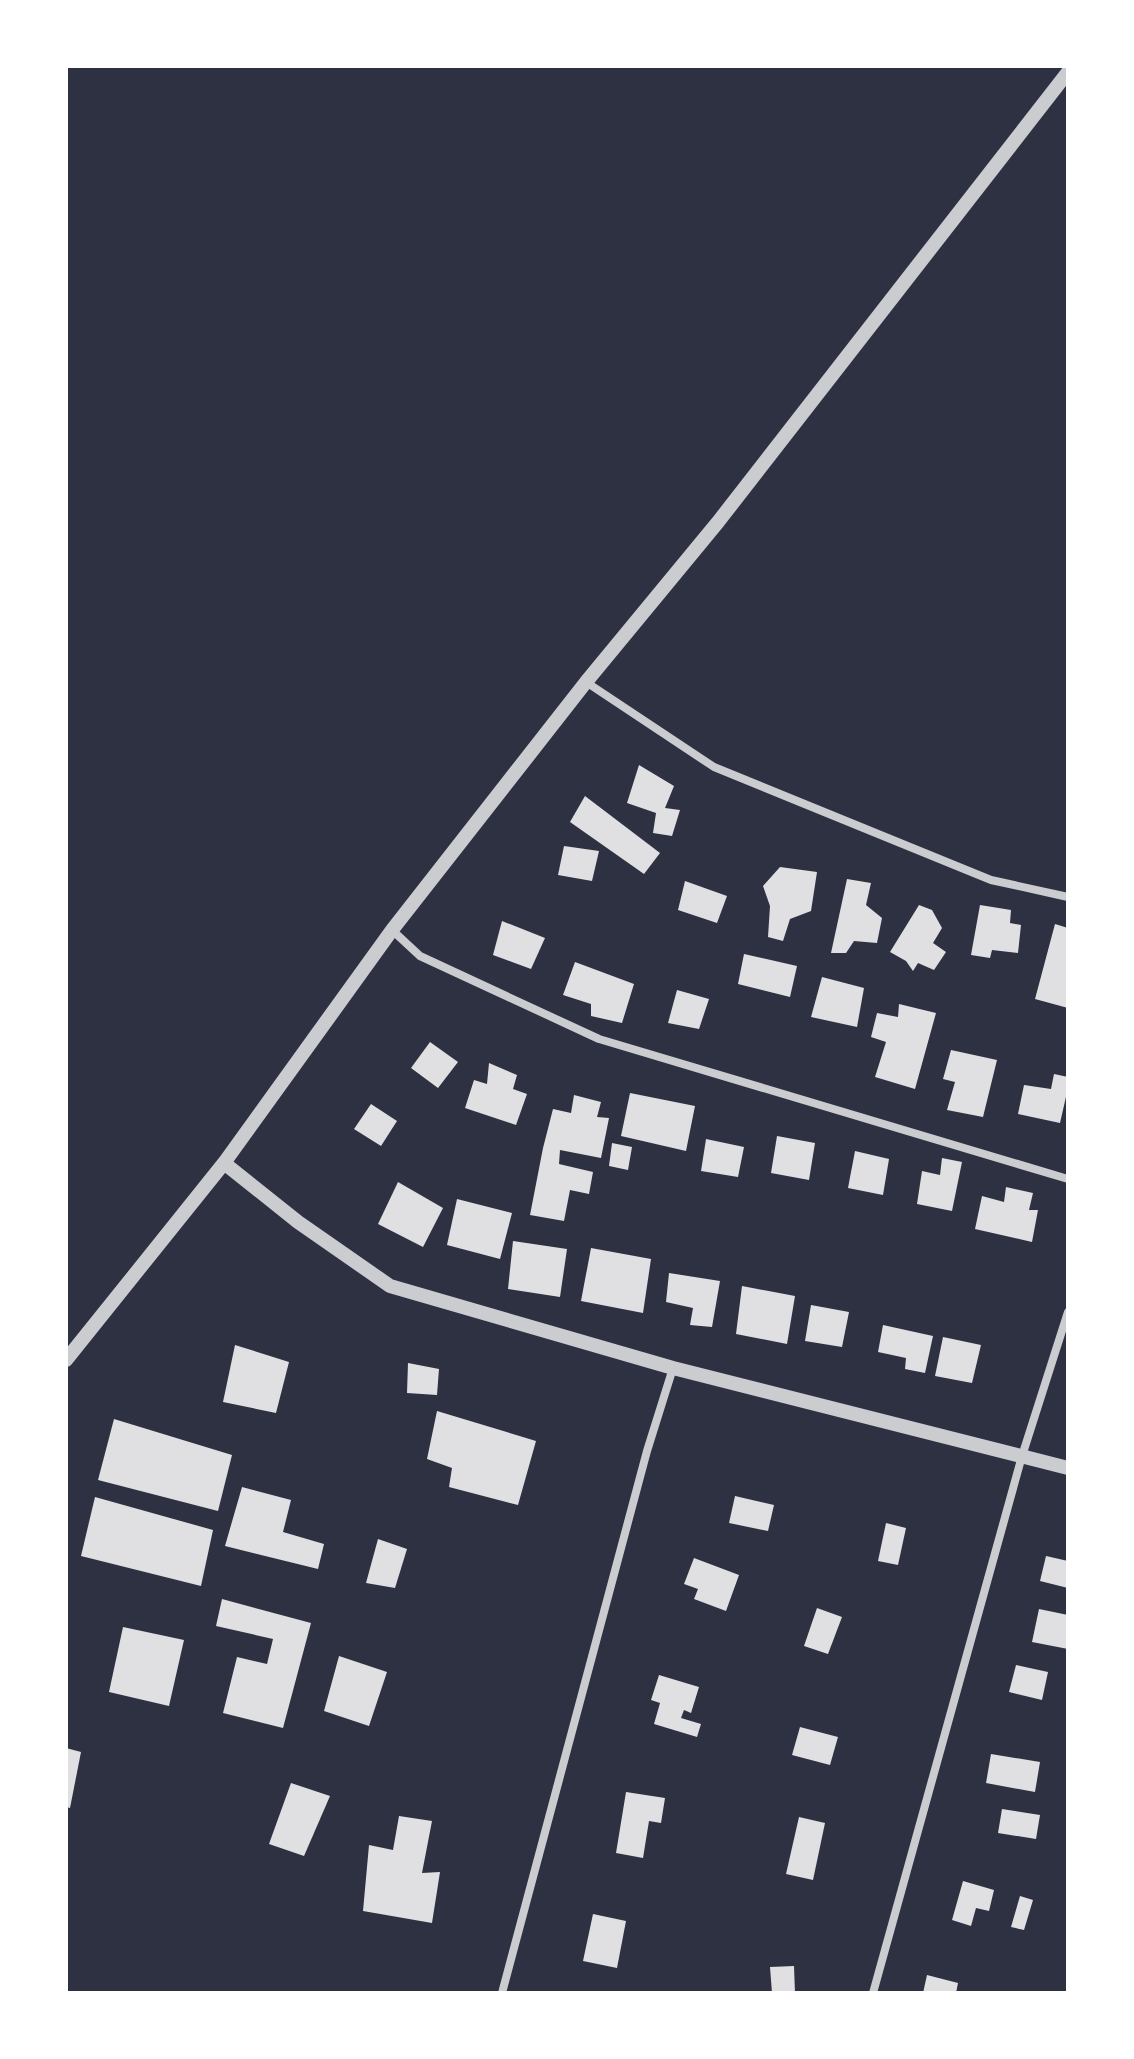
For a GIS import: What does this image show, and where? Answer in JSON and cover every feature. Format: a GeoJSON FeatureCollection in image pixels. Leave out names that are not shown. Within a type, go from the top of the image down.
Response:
{"type":"FeatureCollection","features":[{"type":"Feature","properties":{"kind":"street"},"geometry":{"type":"LineString","coordinates":[[66,1360],[224,1163],[392,930],[586,682],[728,510],[1068,72]]}},
{"type":"Feature","properties":{"kind":"street"},"geometry":{"type":"LineString","coordinates":[[586,682],[714,767],[991,880],[1068,897]]}},
{"type":"Feature","properties":{"kind":"street"},"geometry":{"type":"LineString","coordinates":[[392,930],[420,956],[599,1039],[1068,1179]]}},
{"type":"Feature","properties":{"kind":"street"},"geometry":{"type":"LineString","coordinates":[[224,1163],[298,1222],[390,1286],[673,1368],[1068,1468]]}},
{"type":"Feature","properties":{"kind":"street"},"geometry":{"type":"LineString","coordinates":[[873,1993],[1022,1456],[1068,1312]]}},
{"type":"Feature","properties":{"kind":"street"},"geometry":{"type":"LineString","coordinates":[[502,1993],[647,1451],[673,1368]]}},
{"type":"Feature","properties":{"kind":"building"},"geometry":{"type":"Polygon","coordinates":[[[639,765],[674,786],[665,808],[680,810],[672,836],[653,833],[656,813],[627,803],[639,765]]]}},
{"type":"Feature","properties":{"kind":"building"},"geometry":{"type":"Polygon","coordinates":[[[585,796],[660,853],[644,874],[570,822],[585,796]]]}},
{"type":"Feature","properties":{"kind":"building"},"geometry":{"type":"Polygon","coordinates":[[[564,846],[599,851],[592,881],[558,875],[564,846]]]}},
{"type":"Feature","properties":{"kind":"building"},"geometry":{"type":"Polygon","coordinates":[[[780,867],[817,872],[811,911],[790,919],[783,941],[768,937],[770,906],[763,886],[780,867]]]}},
{"type":"Feature","properties":{"kind":"building"},"geometry":{"type":"Polygon","coordinates":[[[847,879],[871,883],[866,905],[882,918],[877,943],[854,941],[846,953],[831,953],[847,879]]]}},
{"type":"Feature","properties":{"kind":"building"},"geometry":{"type":"Polygon","coordinates":[[[685,881],[727,896],[717,923],[678,910],[685,881]]]}},
{"type":"Feature","properties":{"kind":"building"},"geometry":{"type":"Polygon","coordinates":[[[919,905],[932,910],[942,928],[933,943],[946,952],[934,970],[918,963],[913,971],[906,961],[890,952],[919,905]]]}},
{"type":"Feature","properties":{"kind":"building"},"geometry":{"type":"Polygon","coordinates":[[[980,905],[1011,910],[1010,923],[1021,925],[1018,953],[992,950],[990,958],[971,955],[980,905]]]}},
{"type":"Feature","properties":{"kind":"building"},"geometry":{"type":"Polygon","coordinates":[[[502,921],[545,938],[531,969],[493,955],[502,921]]]}},
{"type":"Feature","properties":{"kind":"building"},"geometry":{"type":"Polygon","coordinates":[[[1055,924],[1068,928],[1068,1008],[1035,999],[1055,924]]]}},
{"type":"Feature","properties":{"kind":"building"},"geometry":{"type":"Polygon","coordinates":[[[744,954],[797,966],[790,997],[738,984],[744,954]]]}},
{"type":"Feature","properties":{"kind":"building"},"geometry":{"type":"Polygon","coordinates":[[[575,962],[634,984],[622,1023],[591,1016],[591,1004],[563,995],[575,962]]]}},
{"type":"Feature","properties":{"kind":"building"},"geometry":{"type":"Polygon","coordinates":[[[822,977],[864,988],[857,1027],[811,1017],[822,977]]]}},
{"type":"Feature","properties":{"kind":"building"},"geometry":{"type":"Polygon","coordinates":[[[677,990],[709,999],[699,1029],[668,1023],[677,990]]]}},
{"type":"Feature","properties":{"kind":"building"},"geometry":{"type":"Polygon","coordinates":[[[899,1004],[936,1013],[915,1089],[875,1077],[886,1042],[871,1037],[877,1013],[898,1017],[899,1004]]]}},
{"type":"Feature","properties":{"kind":"building"},"geometry":{"type":"Polygon","coordinates":[[[430,1042],[458,1062],[438,1088],[411,1068],[430,1042]]]}},
{"type":"Feature","properties":{"kind":"building"},"geometry":{"type":"Polygon","coordinates":[[[951,1050],[997,1060],[983,1117],[947,1110],[955,1082],[943,1079],[951,1050]]]}},
{"type":"Feature","properties":{"kind":"building"},"geometry":{"type":"Polygon","coordinates":[[[489,1063],[517,1075],[513,1089],[527,1094],[516,1125],[465,1108],[474,1080],[487,1084],[489,1063]]]}},
{"type":"Feature","properties":{"kind":"building"},"geometry":{"type":"Polygon","coordinates":[[[1054,1074],[1068,1077],[1060,1123],[1018,1114],[1024,1085],[1051,1089],[1054,1074]]]}},
{"type":"Feature","properties":{"kind":"building"},"geometry":{"type":"Polygon","coordinates":[[[630,1093],[695,1106],[686,1151],[621,1136],[630,1093]]]}},
{"type":"Feature","properties":{"kind":"building"},"geometry":{"type":"Polygon","coordinates":[[[574,1095],[601,1102],[597,1117],[609,1118],[601,1158],[560,1150],[559,1164],[593,1172],[589,1194],[570,1190],[564,1221],[530,1215],[553,1109],[571,1113],[574,1095]]]}},
{"type":"Feature","properties":{"kind":"building"},"geometry":{"type":"Polygon","coordinates":[[[371,1104],[397,1121],[381,1146],[354,1129],[371,1104]]]}},
{"type":"Feature","properties":{"kind":"building"},"geometry":{"type":"Polygon","coordinates":[[[777,1136],[815,1143],[809,1180],[771,1173],[777,1136]]]}},
{"type":"Feature","properties":{"kind":"building"},"geometry":{"type":"Polygon","coordinates":[[[706,1139],[744,1147],[738,1177],[701,1171],[706,1139]]]}},
{"type":"Feature","properties":{"kind":"building"},"geometry":{"type":"Polygon","coordinates":[[[612,1143],[632,1147],[628,1170],[609,1166],[612,1143]]]}},
{"type":"Feature","properties":{"kind":"building"},"geometry":{"type":"Polygon","coordinates":[[[855,1151],[889,1159],[883,1195],[848,1188],[855,1151]]]}},
{"type":"Feature","properties":{"kind":"building"},"geometry":{"type":"Polygon","coordinates":[[[942,1158],[962,1162],[952,1211],[917,1204],[922,1171],[940,1175],[942,1158]]]}},
{"type":"Feature","properties":{"kind":"building"},"geometry":{"type":"Polygon","coordinates":[[[398,1182],[443,1208],[423,1247],[378,1224],[398,1182]]]}},
{"type":"Feature","properties":{"kind":"building"},"geometry":{"type":"Polygon","coordinates":[[[1006,1187],[1033,1193],[1029,1210],[1038,1210],[1032,1242],[975,1229],[982,1196],[1004,1202],[1006,1187]]]}},
{"type":"Feature","properties":{"kind":"building"},"geometry":{"type":"Polygon","coordinates":[[[457,1199],[512,1213],[500,1259],[447,1245],[457,1199]]]}},
{"type":"Feature","properties":{"kind":"building"},"geometry":{"type":"Polygon","coordinates":[[[513,1241],[567,1249],[560,1297],[508,1289],[513,1241]]]}},
{"type":"Feature","properties":{"kind":"building"},"geometry":{"type":"Polygon","coordinates":[[[591,1248],[651,1259],[643,1313],[581,1301],[591,1248]]]}},
{"type":"Feature","properties":{"kind":"building"},"geometry":{"type":"Polygon","coordinates":[[[669,1273],[720,1281],[712,1327],[690,1325],[693,1308],[666,1302],[669,1273]]]}},
{"type":"Feature","properties":{"kind":"building"},"geometry":{"type":"Polygon","coordinates":[[[742,1286],[795,1296],[787,1344],[736,1334],[742,1286]]]}},
{"type":"Feature","properties":{"kind":"building"},"geometry":{"type":"Polygon","coordinates":[[[811,1305],[849,1312],[842,1347],[805,1341],[811,1305]]]}},
{"type":"Feature","properties":{"kind":"building"},"geometry":{"type":"Polygon","coordinates":[[[883,1325],[933,1336],[925,1373],[905,1369],[906,1358],[878,1352],[883,1325]]]}},
{"type":"Feature","properties":{"kind":"building"},"geometry":{"type":"Polygon","coordinates":[[[943,1337],[981,1345],[972,1383],[935,1376],[943,1337]]]}},
{"type":"Feature","properties":{"kind":"building"},"geometry":{"type":"Polygon","coordinates":[[[235,1345],[289,1362],[276,1413],[223,1402],[235,1345]]]}},
{"type":"Feature","properties":{"kind":"building"},"geometry":{"type":"Polygon","coordinates":[[[408,1363],[439,1369],[437,1395],[407,1393],[408,1363]]]}},
{"type":"Feature","properties":{"kind":"building"},"geometry":{"type":"Polygon","coordinates":[[[437,1411],[536,1441],[518,1505],[449,1487],[452,1468],[427,1459],[437,1411]]]}},
{"type":"Feature","properties":{"kind":"building"},"geometry":{"type":"Polygon","coordinates":[[[114,1419],[232,1455],[218,1511],[98,1480],[114,1419]]]}},
{"type":"Feature","properties":{"kind":"building"},"geometry":{"type":"Polygon","coordinates":[[[242,1487],[291,1500],[283,1532],[324,1544],[318,1569],[225,1546],[242,1487]]]}},
{"type":"Feature","properties":{"kind":"building"},"geometry":{"type":"Polygon","coordinates":[[[735,1496],[774,1505],[768,1531],[729,1523],[735,1496]]]}},
{"type":"Feature","properties":{"kind":"building"},"geometry":{"type":"Polygon","coordinates":[[[95,1497],[213,1530],[201,1586],[81,1556],[95,1497]]]}},
{"type":"Feature","properties":{"kind":"building"},"geometry":{"type":"Polygon","coordinates":[[[886,1523],[906,1528],[898,1565],[878,1561],[886,1523]]]}},
{"type":"Feature","properties":{"kind":"building"},"geometry":{"type":"Polygon","coordinates":[[[378,1539],[407,1549],[395,1588],[366,1583],[378,1539]]]}},
{"type":"Feature","properties":{"kind":"building"},"geometry":{"type":"Polygon","coordinates":[[[1046,1556],[1068,1561],[1068,1588],[1040,1581],[1046,1556]]]}},
{"type":"Feature","properties":{"kind":"building"},"geometry":{"type":"Polygon","coordinates":[[[694,1558],[739,1575],[726,1611],[694,1599],[698,1589],[684,1584],[694,1558]]]}},
{"type":"Feature","properties":{"kind":"building"},"geometry":{"type":"Polygon","coordinates":[[[222,1599],[311,1623],[283,1728],[223,1713],[237,1657],[267,1664],[273,1639],[216,1626],[222,1599]]]}},
{"type":"Feature","properties":{"kind":"building"},"geometry":{"type":"Polygon","coordinates":[[[817,1608],[842,1617],[828,1654],[804,1646],[817,1608]]]}},
{"type":"Feature","properties":{"kind":"building"},"geometry":{"type":"Polygon","coordinates":[[[1039,1609],[1068,1615],[1068,1649],[1032,1642],[1039,1609]]]}},
{"type":"Feature","properties":{"kind":"building"},"geometry":{"type":"Polygon","coordinates":[[[123,1627],[184,1640],[169,1706],[109,1692],[123,1627]]]}},
{"type":"Feature","properties":{"kind":"building"},"geometry":{"type":"Polygon","coordinates":[[[339,1656],[387,1672],[369,1726],[324,1711],[339,1656]]]}},
{"type":"Feature","properties":{"kind":"building"},"geometry":{"type":"Polygon","coordinates":[[[1016,1665],[1048,1672],[1042,1700],[1009,1692],[1016,1665]]]}},
{"type":"Feature","properties":{"kind":"building"},"geometry":{"type":"Polygon","coordinates":[[[659,1675],[699,1687],[691,1713],[684,1710],[681,1718],[701,1724],[697,1737],[654,1724],[660,1703],[651,1700],[659,1675]]]}},
{"type":"Feature","properties":{"kind":"building"},"geometry":{"type":"Polygon","coordinates":[[[800,1727],[838,1737],[830,1765],[792,1755],[800,1727]]]}},
{"type":"Feature","properties":{"kind":"building"},"geometry":{"type":"Polygon","coordinates":[[[66,1748],[81,1752],[70,1808],[66,1807],[66,1748]]]}},
{"type":"Feature","properties":{"kind":"building"},"geometry":{"type":"Polygon","coordinates":[[[991,1754],[1040,1762],[1035,1792],[986,1783],[991,1754]]]}},
{"type":"Feature","properties":{"kind":"building"},"geometry":{"type":"Polygon","coordinates":[[[291,1783],[330,1796],[304,1856],[269,1844],[291,1783]]]}},
{"type":"Feature","properties":{"kind":"building"},"geometry":{"type":"Polygon","coordinates":[[[626,1792],[665,1798],[661,1823],[649,1821],[643,1858],[616,1853],[626,1792]]]}},
{"type":"Feature","properties":{"kind":"building"},"geometry":{"type":"Polygon","coordinates":[[[1002,1809],[1040,1815],[1036,1839],[998,1833],[1002,1809]]]}},
{"type":"Feature","properties":{"kind":"building"},"geometry":{"type":"Polygon","coordinates":[[[399,1816],[432,1821],[422,1873],[440,1872],[432,1923],[363,1911],[369,1845],[393,1850],[399,1816]]]}},
{"type":"Feature","properties":{"kind":"building"},"geometry":{"type":"Polygon","coordinates":[[[799,1817],[825,1823],[813,1880],[786,1874],[799,1817]]]}},
{"type":"Feature","properties":{"kind":"building"},"geometry":{"type":"Polygon","coordinates":[[[963,1881],[994,1890],[989,1911],[976,1908],[971,1926],[952,1920],[963,1881]]]}},
{"type":"Feature","properties":{"kind":"building"},"geometry":{"type":"Polygon","coordinates":[[[1020,1896],[1033,1900],[1024,1930],[1011,1927],[1020,1896]]]}},
{"type":"Feature","properties":{"kind":"building"},"geometry":{"type":"Polygon","coordinates":[[[593,1914],[626,1921],[617,1968],[583,1961],[593,1914]]]}},
{"type":"Feature","properties":{"kind":"building"},"geometry":{"type":"Polygon","coordinates":[[[794,1966],[795,1993],[772,1993],[770,1967],[794,1966]]]}},
{"type":"Feature","properties":{"kind":"building"},"geometry":{"type":"Polygon","coordinates":[[[927,1975],[958,1983],[956,1993],[923,1993],[927,1975]]]}}]}
